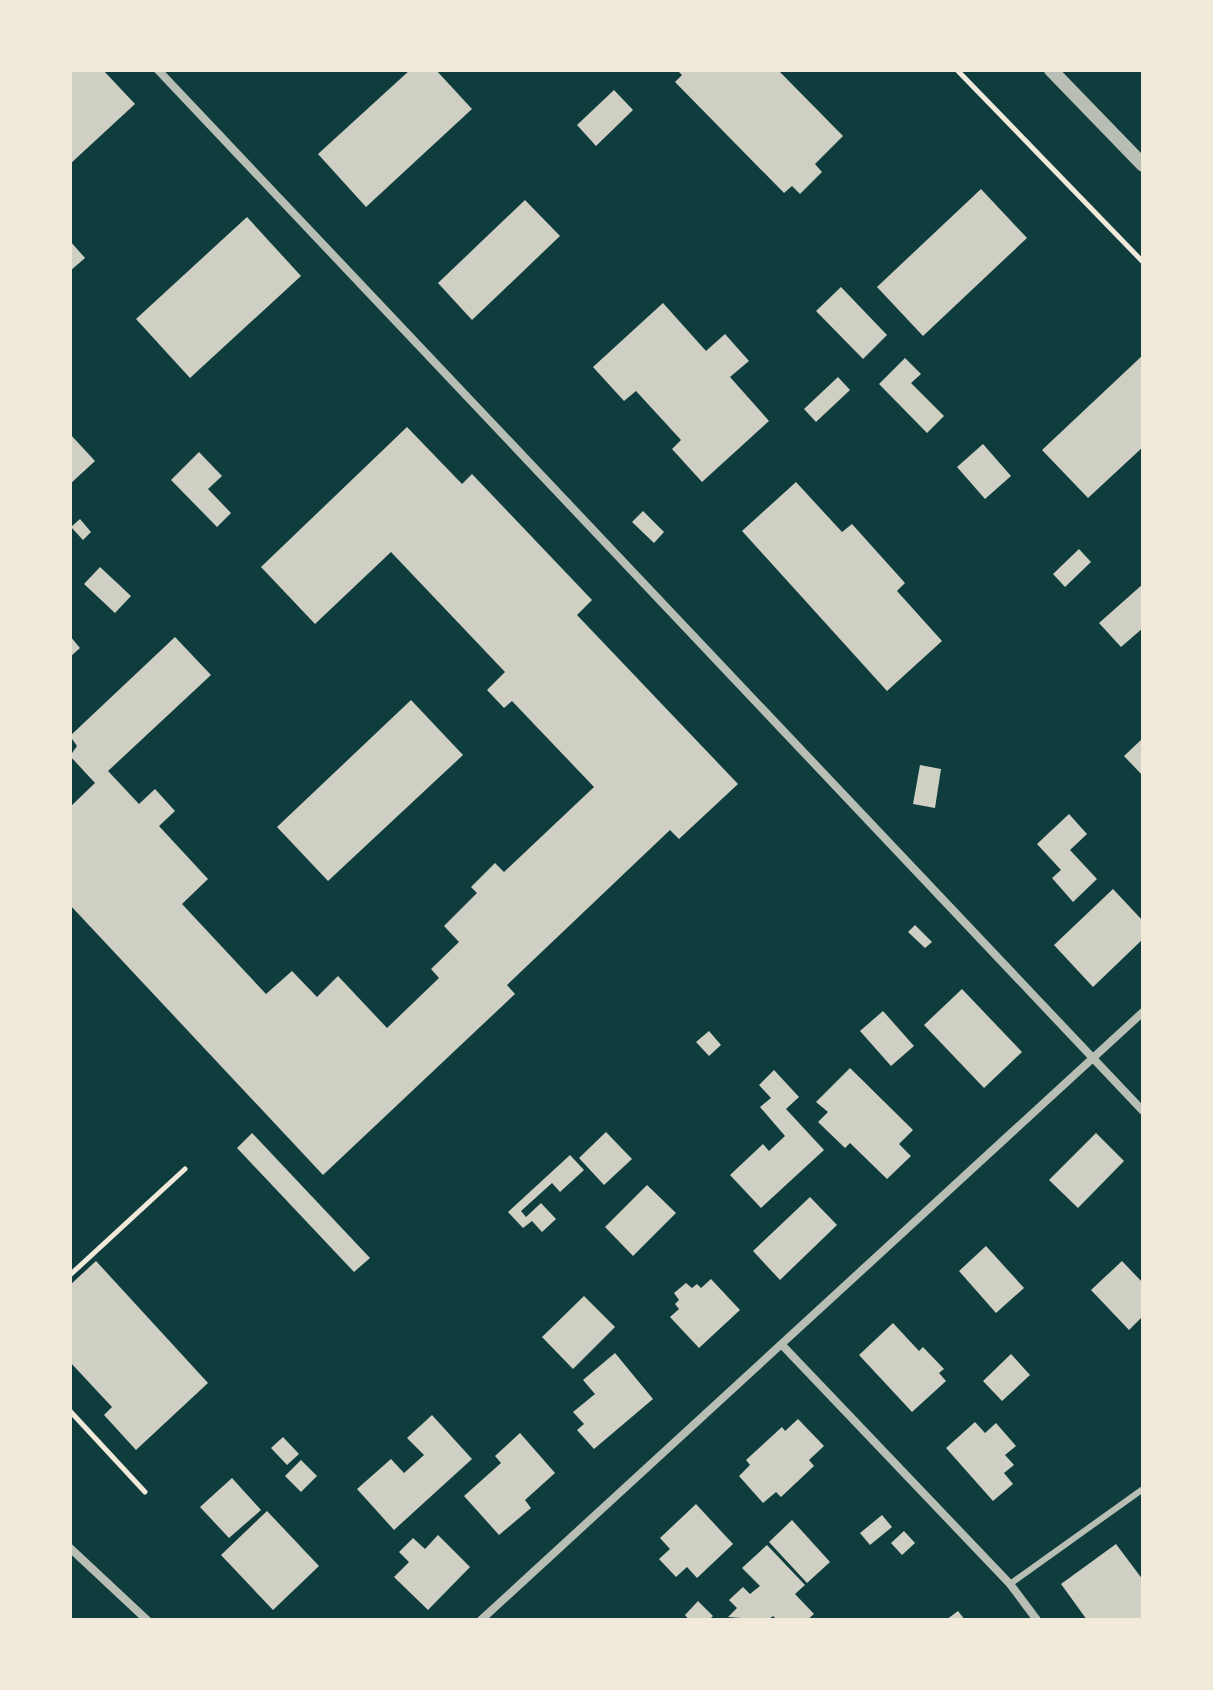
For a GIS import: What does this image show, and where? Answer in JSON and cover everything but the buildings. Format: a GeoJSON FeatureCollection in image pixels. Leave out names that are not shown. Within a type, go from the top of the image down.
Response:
{"type":"FeatureCollection","features":[{"type":"Feature","properties":{"kind":"street"},"geometry":{"type":"LineString","coordinates":[[158,70],[1143,1111]]}},
{"type":"Feature","properties":{"kind":"street"},"geometry":{"type":"LineString","coordinates":[[1051,70],[1143,165]]}},
{"type":"Feature","properties":{"kind":"street"},"geometry":{"type":"LineString","coordinates":[[481,1620],[783,1346],[1143,1012]]}},
{"type":"Feature","properties":{"kind":"street"},"geometry":{"type":"LineString","coordinates":[[783,1346],[1010,1584],[1037,1620]]}},
{"type":"Feature","properties":{"kind":"street"},"geometry":{"type":"LineString","coordinates":[[70,1548],[147,1620]]}},
{"type":"Feature","properties":{"kind":"lane"},"geometry":{"type":"LineString","coordinates":[[1010,1584],[1143,1489]]}},
{"type":"Feature","properties":{"kind":"path"},"geometry":{"type":"LineString","coordinates":[[957,70],[1143,262]]}},
{"type":"Feature","properties":{"kind":"path"},"geometry":{"type":"LineString","coordinates":[[70,1275],[185,1169]]}},
{"type":"Feature","properties":{"kind":"path"},"geometry":{"type":"LineString","coordinates":[[70,1411],[145,1492]]}}]}
